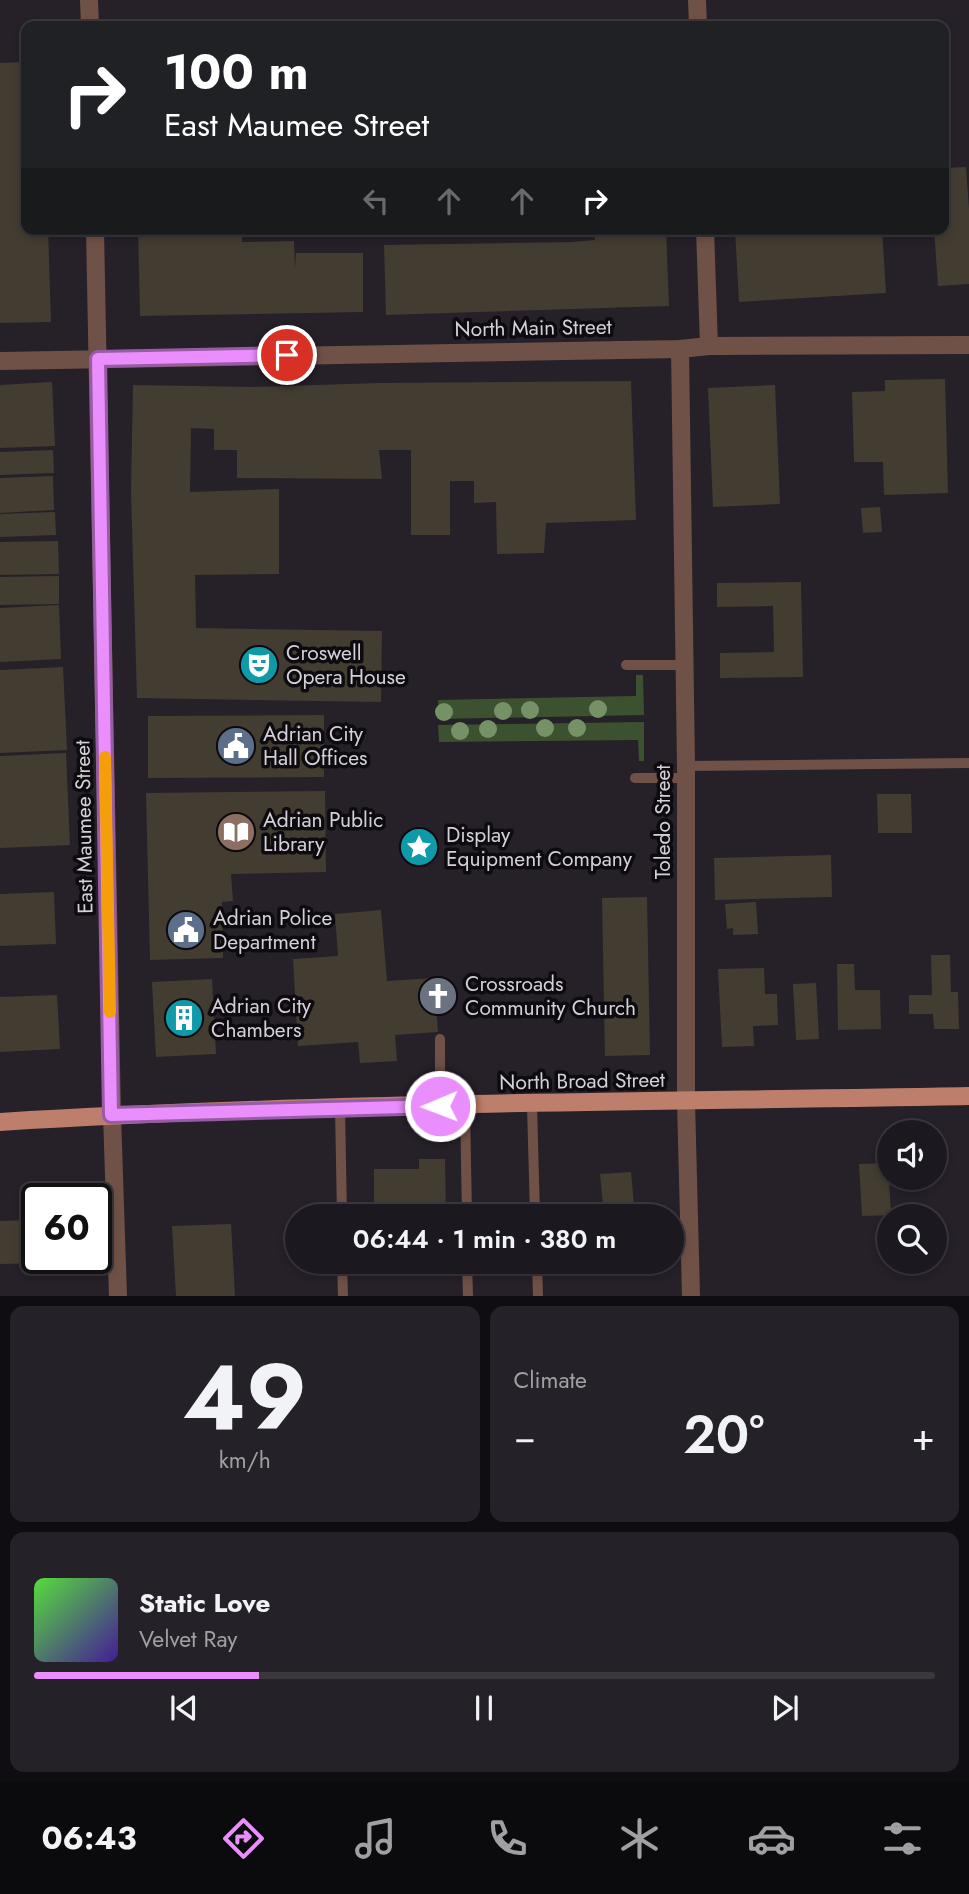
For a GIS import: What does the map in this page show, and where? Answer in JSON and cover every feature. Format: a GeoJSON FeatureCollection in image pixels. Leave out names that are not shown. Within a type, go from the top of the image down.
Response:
{"type":"FeatureCollection","features":[{"type":"Feature","properties":{"kind":"main road","name":"North Broad Street"},"geometry":{"type":"LineString","coordinates":[[0,1122],[111,1115],[340,1108],[969,1096]]}},
{"type":"Feature","properties":{"kind":"street"},"geometry":{"type":"LineString","coordinates":[[89,0],[90,21]]}},
{"type":"Feature","properties":{"kind":"street"},"geometry":{"type":"LineString","coordinates":[[697,0],[698,21]]}},
{"type":"Feature","properties":{"kind":"street","name":"East Maumee Street"},"geometry":{"type":"LineString","coordinates":[[95,235],[111,1115],[118,1296]]}},
{"type":"Feature","properties":{"kind":"street"},"geometry":{"type":"LineString","coordinates":[[705,235],[709,346]]}},
{"type":"Feature","properties":{"kind":"street","name":"North Main Street"},"geometry":{"type":"LineString","coordinates":[[0,361],[680,349],[709,346],[969,345]]}},
{"type":"Feature","properties":{"kind":"street","name":"Toledo Street"},"geometry":{"type":"LineString","coordinates":[[680,349],[686,772],[686,1101],[691,1296]]}},
{"type":"Feature","properties":{"kind":"lane"},"geometry":{"type":"LineString","coordinates":[[626,666],[684,665]]}},
{"type":"Feature","properties":{"kind":"lane"},"geometry":{"type":"LineString","coordinates":[[635,779],[686,772],[969,762]]}},
{"type":"Feature","properties":{"kind":"lane"},"geometry":{"type":"LineString","coordinates":[[440,1039],[440,1106]]}},
{"type":"Feature","properties":{"kind":"lane"},"geometry":{"type":"LineString","coordinates":[[532,1104],[536,1204]]}},
{"type":"Feature","properties":{"kind":"lane"},"geometry":{"type":"LineString","coordinates":[[465,1106],[467,1204]]}},
{"type":"Feature","properties":{"kind":"lane"},"geometry":{"type":"LineString","coordinates":[[340,1108],[342,1204]]}},
{"type":"Feature","properties":{"kind":"lane"},"geometry":{"type":"LineString","coordinates":[[342,1274],[343,1296]]}},
{"type":"Feature","properties":{"kind":"lane"},"geometry":{"type":"LineString","coordinates":[[467,1274],[468,1296]]}},
{"type":"Feature","properties":{"kind":"lane"},"geometry":{"type":"LineString","coordinates":[[537,1274],[538,1296]]}},
{"type":"Feature","properties":{"kind":"green space"},"geometry":{"type":"Polygon","coordinates":[[[636,675],[643,675],[644,715],[439,719],[438,700],[636,696],[636,675]]]}},
{"type":"Feature","properties":{"kind":"green space"},"geometry":{"type":"Polygon","coordinates":[[[644,722],[644,761],[639,761],[638,740],[439,742],[438,725],[644,722]]]}},
{"type":"Feature","properties":{"kind":"building"},"geometry":{"type":"Polygon","coordinates":[[[547,19],[547,21],[502,21],[547,19]]]}},
{"type":"Feature","properties":{"kind":"building"},"geometry":{"type":"Polygon","coordinates":[[[21,62],[21,235],[48,235],[51,322],[0,323],[0,63],[21,62]]]}},
{"type":"Feature","properties":{"kind":"building"},"geometry":{"type":"Polygon","coordinates":[[[966,167],[969,284],[938,286],[934,235],[949,235],[949,168],[966,167]]]}},
{"type":"Feature","properties":{"kind":"building"},"geometry":{"type":"Polygon","coordinates":[[[138,235],[242,235],[242,242],[294,241],[295,268],[296,253],[363,253],[363,312],[140,316],[138,235]]]}},
{"type":"Feature","properties":{"kind":"building"},"geometry":{"type":"Polygon","coordinates":[[[595,235],[666,235],[669,306],[386,315],[384,245],[595,240],[595,235]]]}},
{"type":"Feature","properties":{"kind":"building"},"geometry":{"type":"Polygon","coordinates":[[[735,235],[882,235],[886,293],[739,302],[735,235]]]}},
{"type":"Feature","properties":{"kind":"building"},"geometry":{"type":"Polygon","coordinates":[[[945,379],[948,493],[884,495],[883,462],[854,462],[852,392],[885,391],[885,380],[945,379]]]}},
{"type":"Feature","properties":{"kind":"building"},"geometry":{"type":"Polygon","coordinates":[[[631,381],[636,520],[546,523],[544,553],[497,554],[496,502],[474,503],[474,481],[450,481],[450,535],[411,535],[411,450],[379,450],[382,479],[237,478],[237,450],[214,450],[214,429],[191,428],[190,492],[279,489],[279,574],[195,575],[196,628],[382,631],[381,702],[137,698],[131,491],[133,385],[254,387],[631,381]]]}},
{"type":"Feature","properties":{"kind":"building"},"geometry":{"type":"Polygon","coordinates":[[[52,382],[55,446],[0,448],[0,385],[52,382]]]}},
{"type":"Feature","properties":{"kind":"building"},"geometry":{"type":"Polygon","coordinates":[[[775,385],[780,504],[713,507],[708,388],[775,385]]]}},
{"type":"Feature","properties":{"kind":"building"},"geometry":{"type":"Polygon","coordinates":[[[53,450],[54,473],[0,475],[0,452],[53,450]]]}},
{"type":"Feature","properties":{"kind":"building"},"geometry":{"type":"Polygon","coordinates":[[[53,476],[54,510],[0,513],[0,478],[53,476]]]}},
{"type":"Feature","properties":{"kind":"building"},"geometry":{"type":"Polygon","coordinates":[[[880,507],[882,532],[863,533],[861,508],[880,507]]]}},
{"type":"Feature","properties":{"kind":"building"},"geometry":{"type":"Polygon","coordinates":[[[55,512],[56,535],[0,537],[0,514],[55,512]]]}},
{"type":"Feature","properties":{"kind":"building"},"geometry":{"type":"Polygon","coordinates":[[[58,541],[59,574],[0,575],[0,542],[58,541]]]}},
{"type":"Feature","properties":{"kind":"building"},"geometry":{"type":"Polygon","coordinates":[[[59,576],[59,604],[0,605],[0,577],[59,576]]]}},
{"type":"Feature","properties":{"kind":"building"},"geometry":{"type":"Polygon","coordinates":[[[801,582],[803,677],[720,678],[720,653],[774,652],[773,606],[717,607],[717,583],[801,582]]]}},
{"type":"Feature","properties":{"kind":"building"},"geometry":{"type":"Polygon","coordinates":[[[59,605],[61,659],[0,662],[0,608],[59,605]]]}},
{"type":"Feature","properties":{"kind":"building"},"geometry":{"type":"Polygon","coordinates":[[[63,667],[67,750],[0,753],[0,670],[63,667]]]}},
{"type":"Feature","properties":{"kind":"building","name":"Adrian City Hall Offices"},"geometry":{"type":"Polygon","coordinates":[[[324,715],[324,777],[148,778],[148,716],[324,715]]]}},
{"type":"Feature","properties":{"kind":"building"},"geometry":{"type":"Polygon","coordinates":[[[66,753],[70,845],[0,848],[0,756],[66,753]]]}},
{"type":"Feature","properties":{"kind":"building","name":"Adrian Public Library"},"geometry":{"type":"Polygon","coordinates":[[[325,791],[326,872],[231,874],[233,901],[222,902],[223,958],[150,960],[146,793],[325,791]]]}},
{"type":"Feature","properties":{"kind":"building"},"geometry":{"type":"Polygon","coordinates":[[[877,794],[911,794],[912,833],[878,833],[877,794]]]}},
{"type":"Feature","properties":{"kind":"building"},"geometry":{"type":"Polygon","coordinates":[[[831,855],[832,897],[715,900],[714,858],[831,855]]]}},
{"type":"Feature","properties":{"kind":"building"},"geometry":{"type":"Polygon","coordinates":[[[54,892],[56,944],[0,946],[0,894],[54,892]]]}},
{"type":"Feature","properties":{"kind":"building"},"geometry":{"type":"Polygon","coordinates":[[[647,897],[650,1055],[605,1056],[602,898],[647,897]]]}},
{"type":"Feature","properties":{"kind":"building"},"geometry":{"type":"Polygon","coordinates":[[[756,902],[758,934],[733,935],[733,928],[727,929],[725,904],[756,902]]]}},
{"type":"Feature","properties":{"kind":"building"},"geometry":{"type":"Polygon","coordinates":[[[381,910],[387,981],[434,978],[438,1032],[395,1035],[397,1061],[360,1063],[358,1042],[298,1046],[293,959],[338,956],[335,914],[381,910]]]}},
{"type":"Feature","properties":{"kind":"building"},"geometry":{"type":"Polygon","coordinates":[[[931,955],[950,955],[951,992],[958,992],[959,1029],[934,1029],[933,1014],[909,1014],[909,995],[932,995],[931,955]]]}},
{"type":"Feature","properties":{"kind":"building"},"geometry":{"type":"Polygon","coordinates":[[[837,964],[854,964],[855,990],[880,990],[881,1029],[838,1030],[837,964]]]}},
{"type":"Feature","properties":{"kind":"building"},"geometry":{"type":"Polygon","coordinates":[[[764,968],[765,994],[777,994],[778,1025],[753,1026],[754,1046],[722,1047],[718,969],[764,968]]]}},
{"type":"Feature","properties":{"kind":"building","name":"Adrian City Chambers"},"geometry":{"type":"Polygon","coordinates":[[[212,979],[216,1054],[156,1057],[152,982],[212,979]]]}},
{"type":"Feature","properties":{"kind":"building"},"geometry":{"type":"Polygon","coordinates":[[[816,983],[819,1039],[796,1040],[793,984],[816,983]]]}},
{"type":"Feature","properties":{"kind":"building"},"geometry":{"type":"Polygon","coordinates":[[[57,995],[60,1049],[0,1052],[0,997],[57,995]]]}},
{"type":"Feature","properties":{"kind":"building"},"geometry":{"type":"Polygon","coordinates":[[[419,1159],[445,1159],[446,1204],[374,1204],[374,1169],[419,1169],[419,1159]]]}},
{"type":"Feature","properties":{"kind":"building"},"geometry":{"type":"Polygon","coordinates":[[[877,1163],[877,1190],[890,1190],[890,1204],[877,1204],[877,1215],[862,1216],[859,1164],[877,1163]]]}},
{"type":"Feature","properties":{"kind":"building"},"geometry":{"type":"Polygon","coordinates":[[[631,1172],[634,1204],[603,1204],[600,1174],[631,1172]]]}},
{"type":"Feature","properties":{"kind":"building"},"geometry":{"type":"Polygon","coordinates":[[[21,1220],[21,1264],[0,1264],[0,1221],[21,1220]]]}},
{"type":"Feature","properties":{"kind":"building"},"geometry":{"type":"Polygon","coordinates":[[[231,1224],[235,1296],[176,1296],[172,1226],[231,1224]]]}},
{"type":"Feature","properties":{"kind":"slow traffic"},"geometry":{"type":"LineString","coordinates":[[105,757],[110,1012]]}},
{"type":"Feature","properties":{"kind":"place","name":"Croswell Opera House"},"geometry":{"type":"Point","coordinates":[259,665]}},
{"type":"Feature","properties":{"kind":"place","name":"Adrian City Hall Offices"},"geometry":{"type":"Point","coordinates":[236,746]}},
{"type":"Feature","properties":{"kind":"place","name":"Adrian Public Library"},"geometry":{"type":"Point","coordinates":[236,832]}},
{"type":"Feature","properties":{"kind":"place","name":"Display Equipment Company"},"geometry":{"type":"Point","coordinates":[419,847]}},
{"type":"Feature","properties":{"kind":"place","name":"Adrian Police Department"},"geometry":{"type":"Point","coordinates":[186,930]}},
{"type":"Feature","properties":{"kind":"place","name":"Crossroads Community Church"},"geometry":{"type":"Point","coordinates":[438,996]}},
{"type":"Feature","properties":{"kind":"place","name":"Adrian City Chambers"},"geometry":{"type":"Point","coordinates":[184,1018]}},
{"type":"Feature","properties":{"kind":"route"},"geometry":{"type":"LineString","coordinates":[[287,355],[98,359],[111,1115],[440,1106]]}}]}
